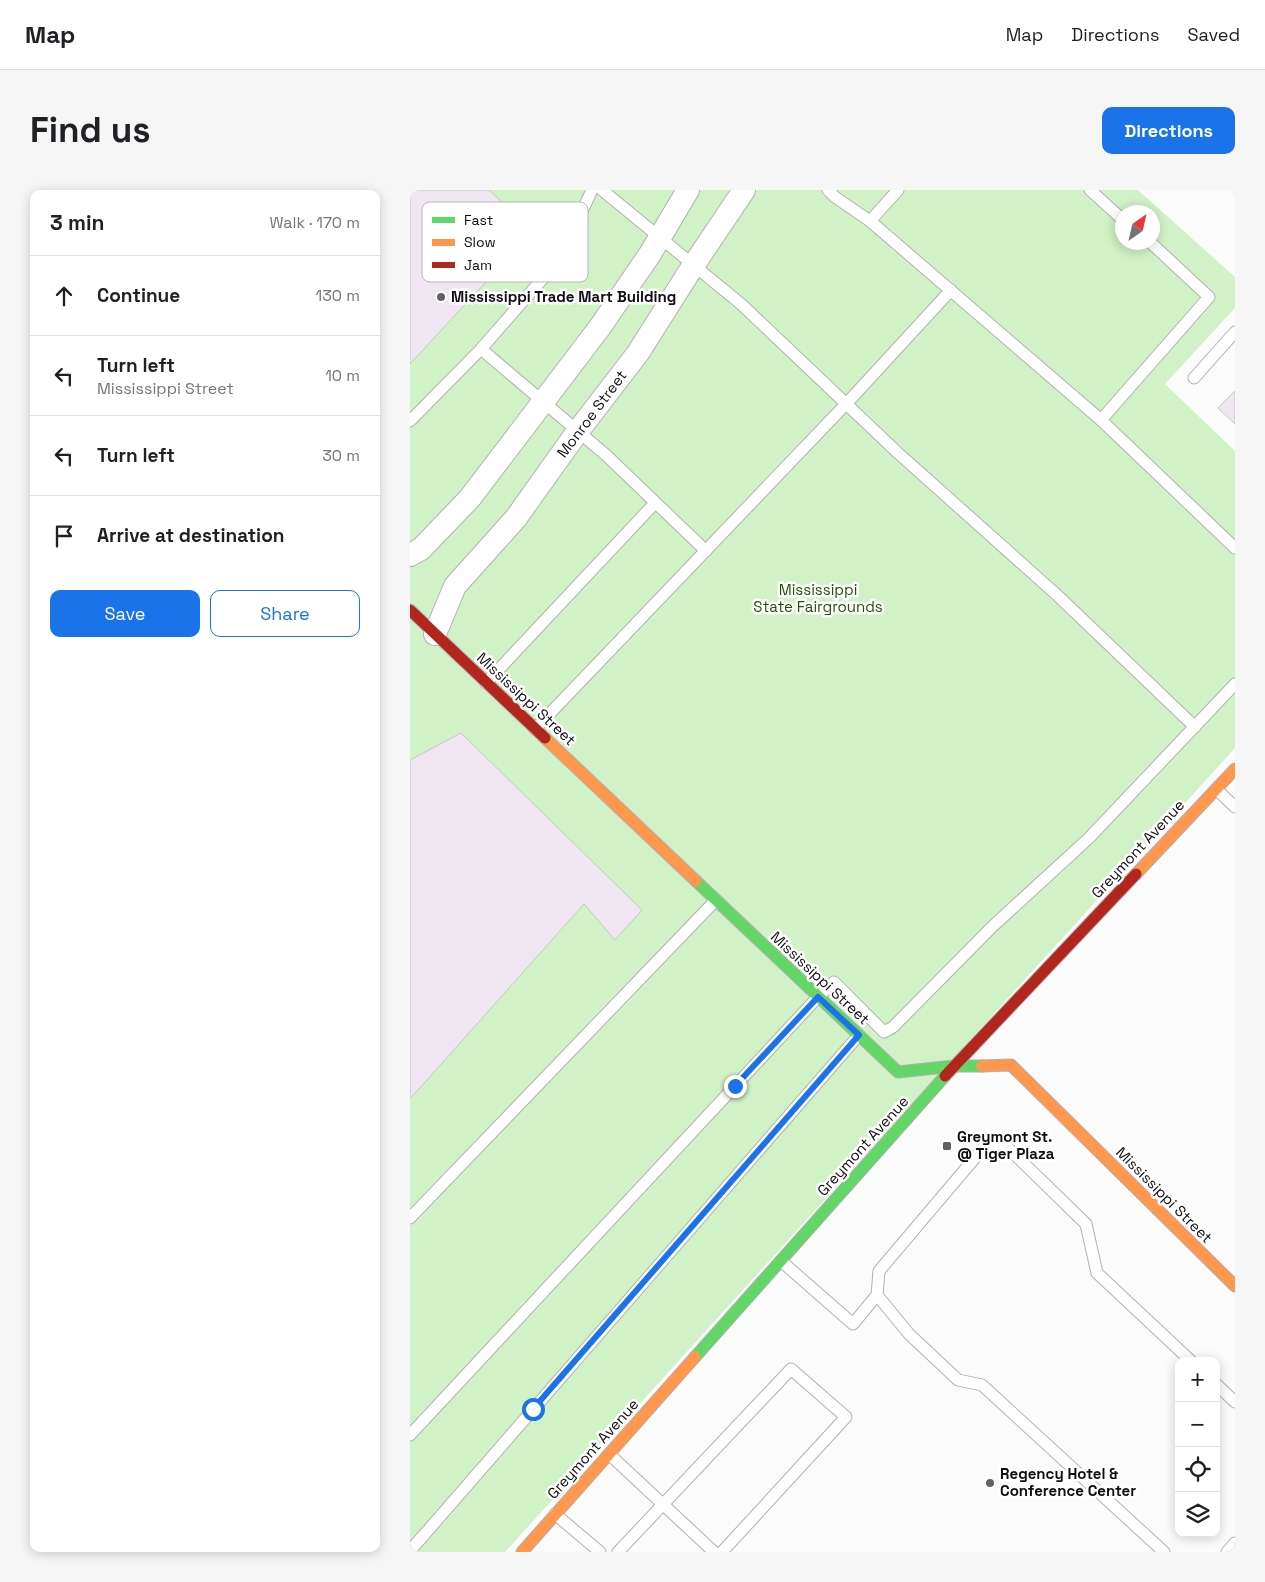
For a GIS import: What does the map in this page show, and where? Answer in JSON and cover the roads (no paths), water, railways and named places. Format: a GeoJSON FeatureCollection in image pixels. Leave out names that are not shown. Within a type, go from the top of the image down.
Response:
{"type":"FeatureCollection","features":[{"type":"Feature","properties":{"kind":"street"},"geometry":{"type":"LineString","coordinates":[[410,555],[421,549],[470,498],[600,327],[660,237],[688,190]]}},
{"type":"Feature","properties":{"kind":"street","name":"Monroe Street"},"geometry":{"type":"LineString","coordinates":[[435,634],[455,586],[516,518],[578,431],[638,352],[744,190]]}},
{"type":"Feature","properties":{"kind":"street","name":"Mississippi Street"},"geometry":{"type":"LineString","coordinates":[[410,610],[898,1072],[954,1066],[1011,1065],[1235,1286]]}},
{"type":"Feature","properties":{"kind":"street","name":"Greymont Avenue"},"geometry":{"type":"LineString","coordinates":[[522,1552],[954,1066],[1235,769]]}},
{"type":"Feature","properties":{"kind":"lane"},"geometry":{"type":"LineString","coordinates":[[586,202],[592,190]]}},
{"type":"Feature","properties":{"kind":"lane"},"geometry":{"type":"LineString","coordinates":[[602,190],[741,304],[898,453],[1050,589],[1194,727]]}},
{"type":"Feature","properties":{"kind":"lane"},"geometry":{"type":"LineString","coordinates":[[828,190],[870,221],[1101,420],[1235,548]]}},
{"type":"Feature","properties":{"kind":"lane"},"geometry":{"type":"LineString","coordinates":[[870,221],[898,190]]}},
{"type":"Feature","properties":{"kind":"lane"},"geometry":{"type":"LineString","coordinates":[[1090,190],[1115,213]]}},
{"type":"Feature","properties":{"kind":"lane"},"geometry":{"type":"LineString","coordinates":[[1101,420],[1209,297],[1159,250]]}},
{"type":"Feature","properties":{"kind":"lane"},"geometry":{"type":"LineString","coordinates":[[410,421],[481,349],[540,282]]}},
{"type":"Feature","properties":{"kind":"lane"},"geometry":{"type":"LineString","coordinates":[[535,728],[706,552],[951,290]]}},
{"type":"Feature","properties":{"kind":"lane"},"geometry":{"type":"LineString","coordinates":[[1194,378],[1235,332]]}},
{"type":"Feature","properties":{"kind":"lane"},"geometry":{"type":"LineString","coordinates":[[481,349],[606,455],[706,552]]}},
{"type":"Feature","properties":{"kind":"lane"},"geometry":{"type":"LineString","coordinates":[[486,682],[655,503]]}},
{"type":"Feature","properties":{"kind":"lane"},"geometry":{"type":"LineString","coordinates":[[410,1435],[834,982],[884,1032],[893,1027],[993,926],[1089,838],[1235,684]]}},
{"type":"Feature","properties":{"kind":"lane"},"geometry":{"type":"LineString","coordinates":[[1216,789],[1235,807]]}},
{"type":"Feature","properties":{"kind":"lane"},"geometry":{"type":"LineString","coordinates":[[410,1218],[716,900]]}},
{"type":"Feature","properties":{"kind":"lane"},"geometry":{"type":"LineString","coordinates":[[410,1551],[859,1035]]}},
{"type":"Feature","properties":{"kind":"lane"},"geometry":{"type":"LineString","coordinates":[[781,1261],[853,1324],[877,1296],[878,1271],[985,1146],[997,1143],[1008,1148],[1086,1224],[1098,1273],[1187,1357]]}},
{"type":"Feature","properties":{"kind":"lane"},"geometry":{"type":"LineString","coordinates":[[877,1296],[909,1334],[958,1380],[982,1385],[1164,1552]]}},
{"type":"Feature","properties":{"kind":"lane"},"geometry":{"type":"LineString","coordinates":[[618,1552],[791,1369],[846,1417],[722,1552]]}},
{"type":"Feature","properties":{"kind":"lane"},"geometry":{"type":"LineString","coordinates":[[1220,1388],[1235,1402]]}},
{"type":"Feature","properties":{"kind":"lane"},"geometry":{"type":"LineString","coordinates":[[609,1454],[714,1552]]}},
{"type":"Feature","properties":{"kind":"lane"},"geometry":{"type":"LineString","coordinates":[[555,1514],[600,1552]]}},
{"type":"Feature","properties":{"kind":"lane"},"geometry":{"type":"LineString","coordinates":[[1227,1552],[1235,1543]]}},
{"type":"Feature","properties":{"kind":"place","name":"Mississippi Trade Mart Building"},"geometry":{"type":"Point","coordinates":[441,297]}},
{"type":"Feature","properties":{"kind":"place","name":"Greymont St. @ Tiger Plaza"},"geometry":{"type":"Point","coordinates":[947,1146]}},
{"type":"Feature","properties":{"kind":"place","name":"Regency Hotel & Conference Center"},"geometry":{"type":"Point","coordinates":[990,1483]}},
{"type":"Feature","properties":{"kind":"park label","name":"Mississippi State Fairgrounds"},"geometry":{"type":"Point","coordinates":[818,598]}}]}
